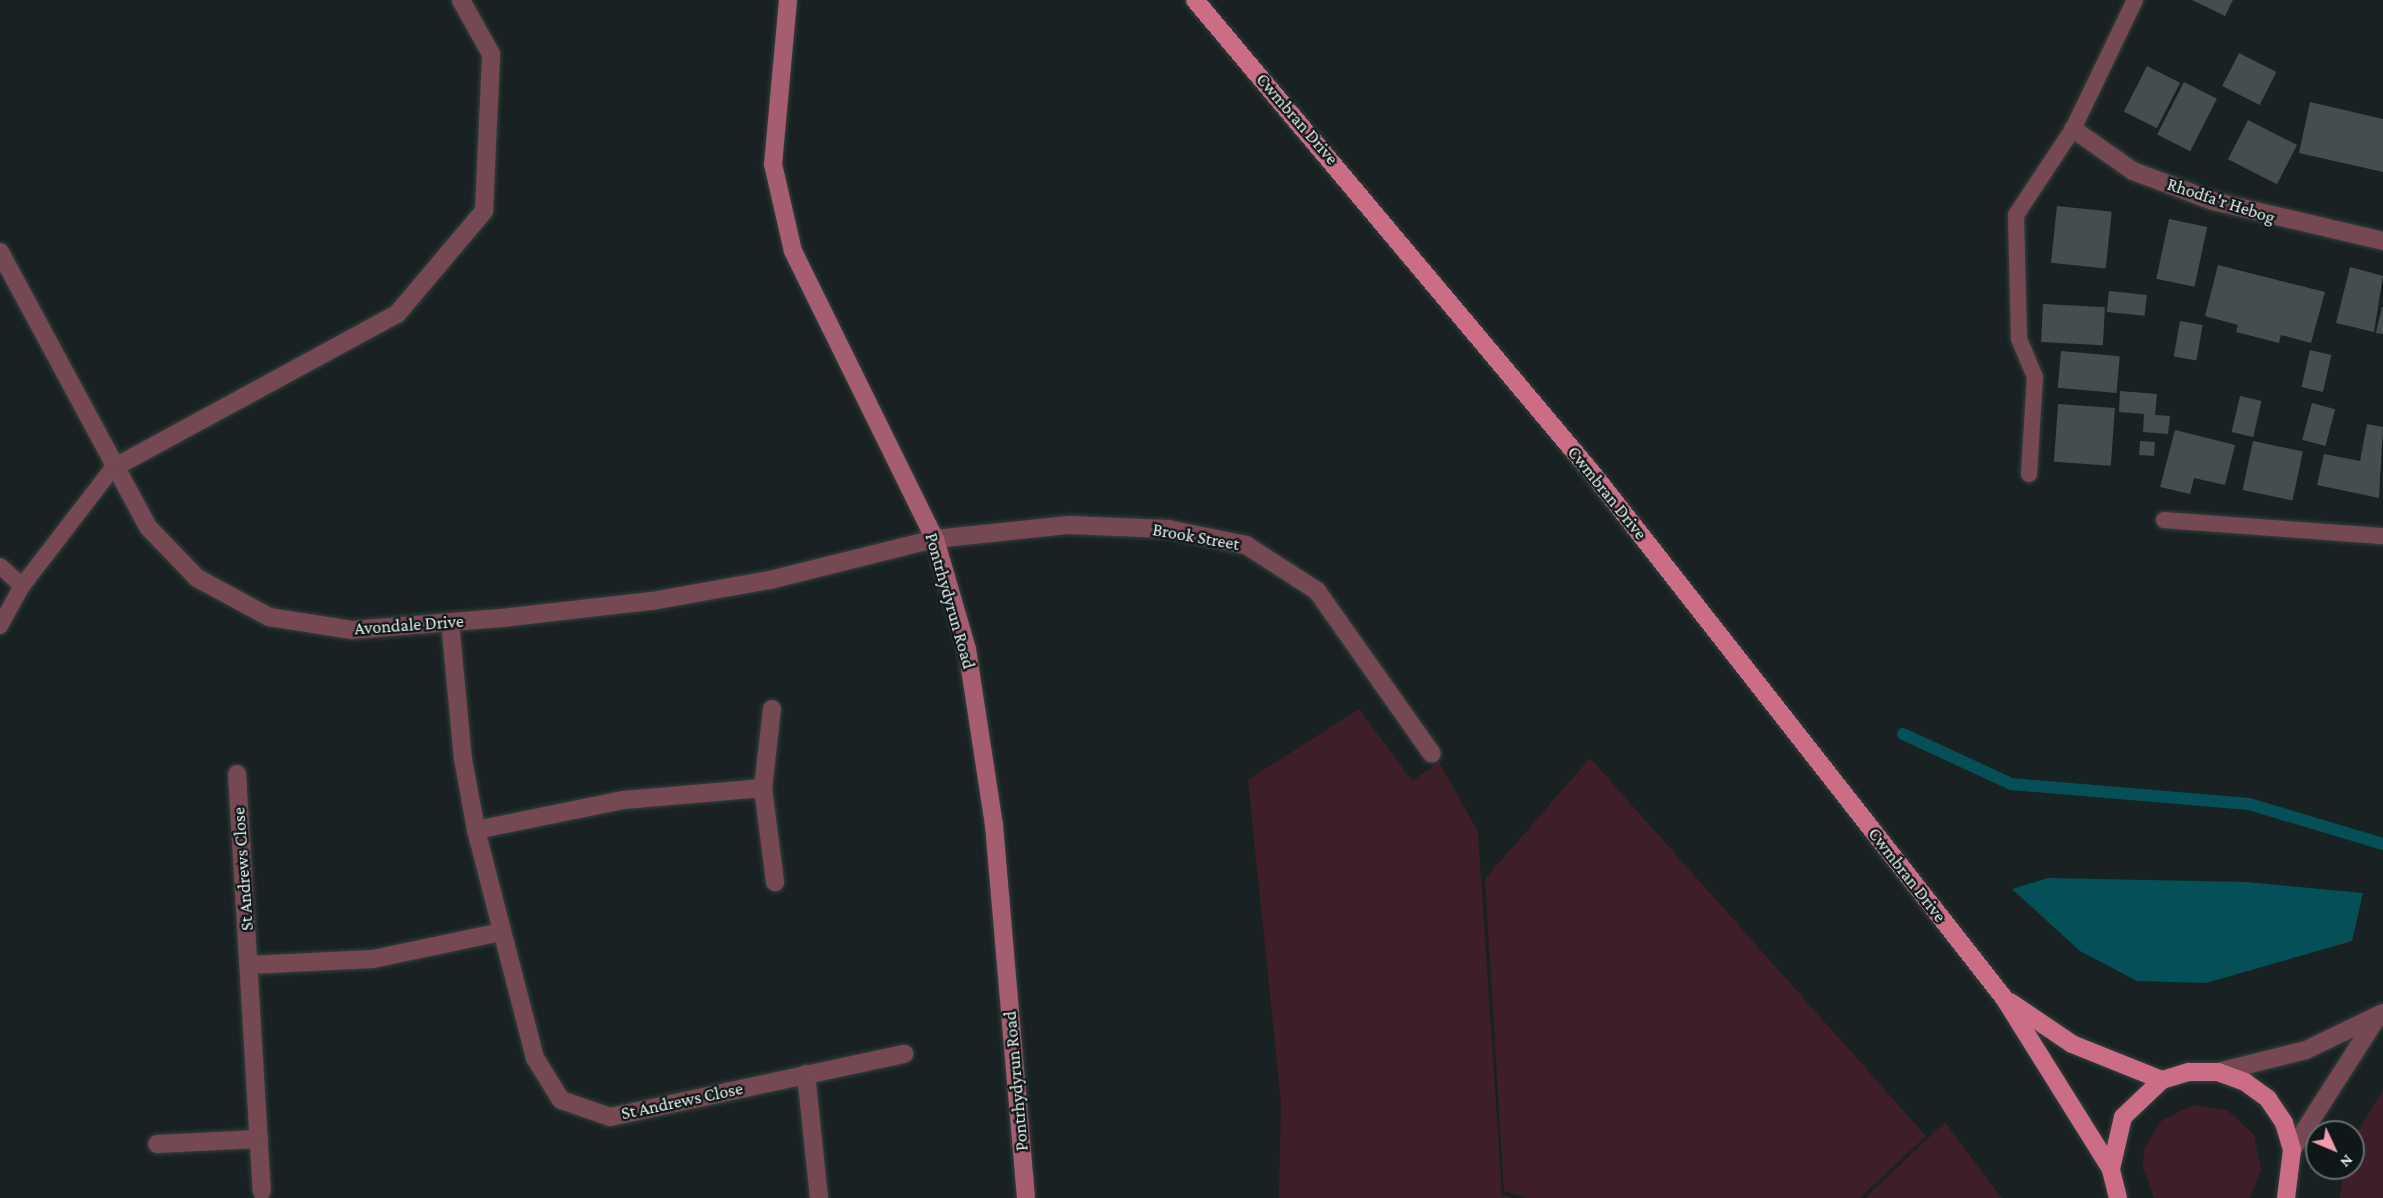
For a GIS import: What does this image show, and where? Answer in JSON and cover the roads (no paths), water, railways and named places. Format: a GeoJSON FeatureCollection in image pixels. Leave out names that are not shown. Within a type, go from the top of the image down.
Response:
{"type":"FeatureCollection","features":[{"type":"Feature","properties":{"kind":"main road","name":"Cwmbran Drive"},"geometry":{"type":"LineString","coordinates":[[1195,0],[1593,474],[2004,998],[2111,1169],[2118,1198]]}},
{"type":"Feature","properties":{"kind":"main road","name":"Cwmbran Drive"},"geometry":{"type":"LineString","coordinates":[[2004,998],[2072,1044],[2162,1080]]}},
{"type":"Feature","properties":{"kind":"main road","name":"Cwmbran Drive"},"geometry":{"type":"LineString","coordinates":[[2111,1169],[2123,1117],[2162,1080],[2189,1072],[2218,1072],[2245,1082],[2268,1099],[2284,1123],[2292,1150],[2286,1198]]}},
{"type":"Feature","properties":{"kind":"street"},"geometry":{"type":"LineString","coordinates":[[113,468],[397,314],[484,211],[491,54],[461,0]]}},
{"type":"Feature","properties":{"kind":"street","name":"Pontrhydyrun Road"},"geometry":{"type":"LineString","coordinates":[[788,0],[773,164],[793,251],[935,538],[967,649],[994,825],[1026,1198]]}},
{"type":"Feature","properties":{"kind":"street","name":"Rhodfa'r Hebog"},"geometry":{"type":"LineString","coordinates":[[2073,129],[2133,171],[2213,201],[2383,241]]}},
{"type":"Feature","properties":{"kind":"street","name":"Avondale Drive"},"geometry":{"type":"LineString","coordinates":[[0,252],[113,468],[148,527],[197,578],[269,617],[352,630],[652,601],[770,580],[935,538]]}},
{"type":"Feature","properties":{"kind":"street","name":"Brook Street"},"geometry":{"type":"LineString","coordinates":[[935,538],[1069,525],[1168,529],[1246,545],[1317,591],[1432,754]]}},
{"type":"Feature","properties":{"kind":"street","name":"St Andrews Close"},"geometry":{"type":"LineString","coordinates":[[450,622],[463,759],[477,830],[501,932],[542,1074],[561,1100],[581,1111],[610,1117],[904,1054]]}},
{"type":"Feature","properties":{"kind":"street"},"geometry":{"type":"LineString","coordinates":[[772,709],[763,788],[775,882]]}},
{"type":"Feature","properties":{"kind":"street","name":"St Andrews Close"},"geometry":{"type":"LineString","coordinates":[[237,774],[262,1191]]}},
{"type":"Feature","properties":{"kind":"street"},"geometry":{"type":"LineString","coordinates":[[477,830],[624,800],[763,788]]}},
{"type":"Feature","properties":{"kind":"street"},"geometry":{"type":"LineString","coordinates":[[249,965],[373,959],[501,932]]}},
{"type":"Feature","properties":{"kind":"street"},"geometry":{"type":"LineString","coordinates":[[2218,1072],[2306,1050],[2380,1015]]}},
{"type":"Feature","properties":{"kind":"street"},"geometry":{"type":"LineString","coordinates":[[2292,1150],[2380,1015]]}},
{"type":"Feature","properties":{"kind":"street"},"geometry":{"type":"LineString","coordinates":[[806,1074],[819,1198]]}},
{"type":"Feature","properties":{"kind":"street"},"geometry":{"type":"LineString","coordinates":[[157,1144],[259,1139]]}},
{"type":"Feature","properties":{"kind":"lane"},"geometry":{"type":"LineString","coordinates":[[2028,474],[2035,377],[2019,339],[2016,215],[2073,129],[2135,0]]}},
{"type":"Feature","properties":{"kind":"lane"},"geometry":{"type":"LineString","coordinates":[[0,626],[22,586],[113,468]]}},
{"type":"Feature","properties":{"kind":"lane"},"geometry":{"type":"LineString","coordinates":[[2164,520],[2383,536]]}},
{"type":"Feature","properties":{"kind":"lane"},"geometry":{"type":"LineString","coordinates":[[0,566],[22,586]]}},
{"type":"Feature","properties":{"kind":"water"},"geometry":{"type":"Polygon","coordinates":[[[2048,878],[2246,882],[2363,893],[2352,941],[2206,983],[2137,981],[2080,951],[2012,889],[2048,878]]]}},
{"type":"Feature","properties":{"kind":"waterway"},"geometry":{"type":"LineString","coordinates":[[1903,734],[2011,784],[2249,804],[2383,844]]}}]}
